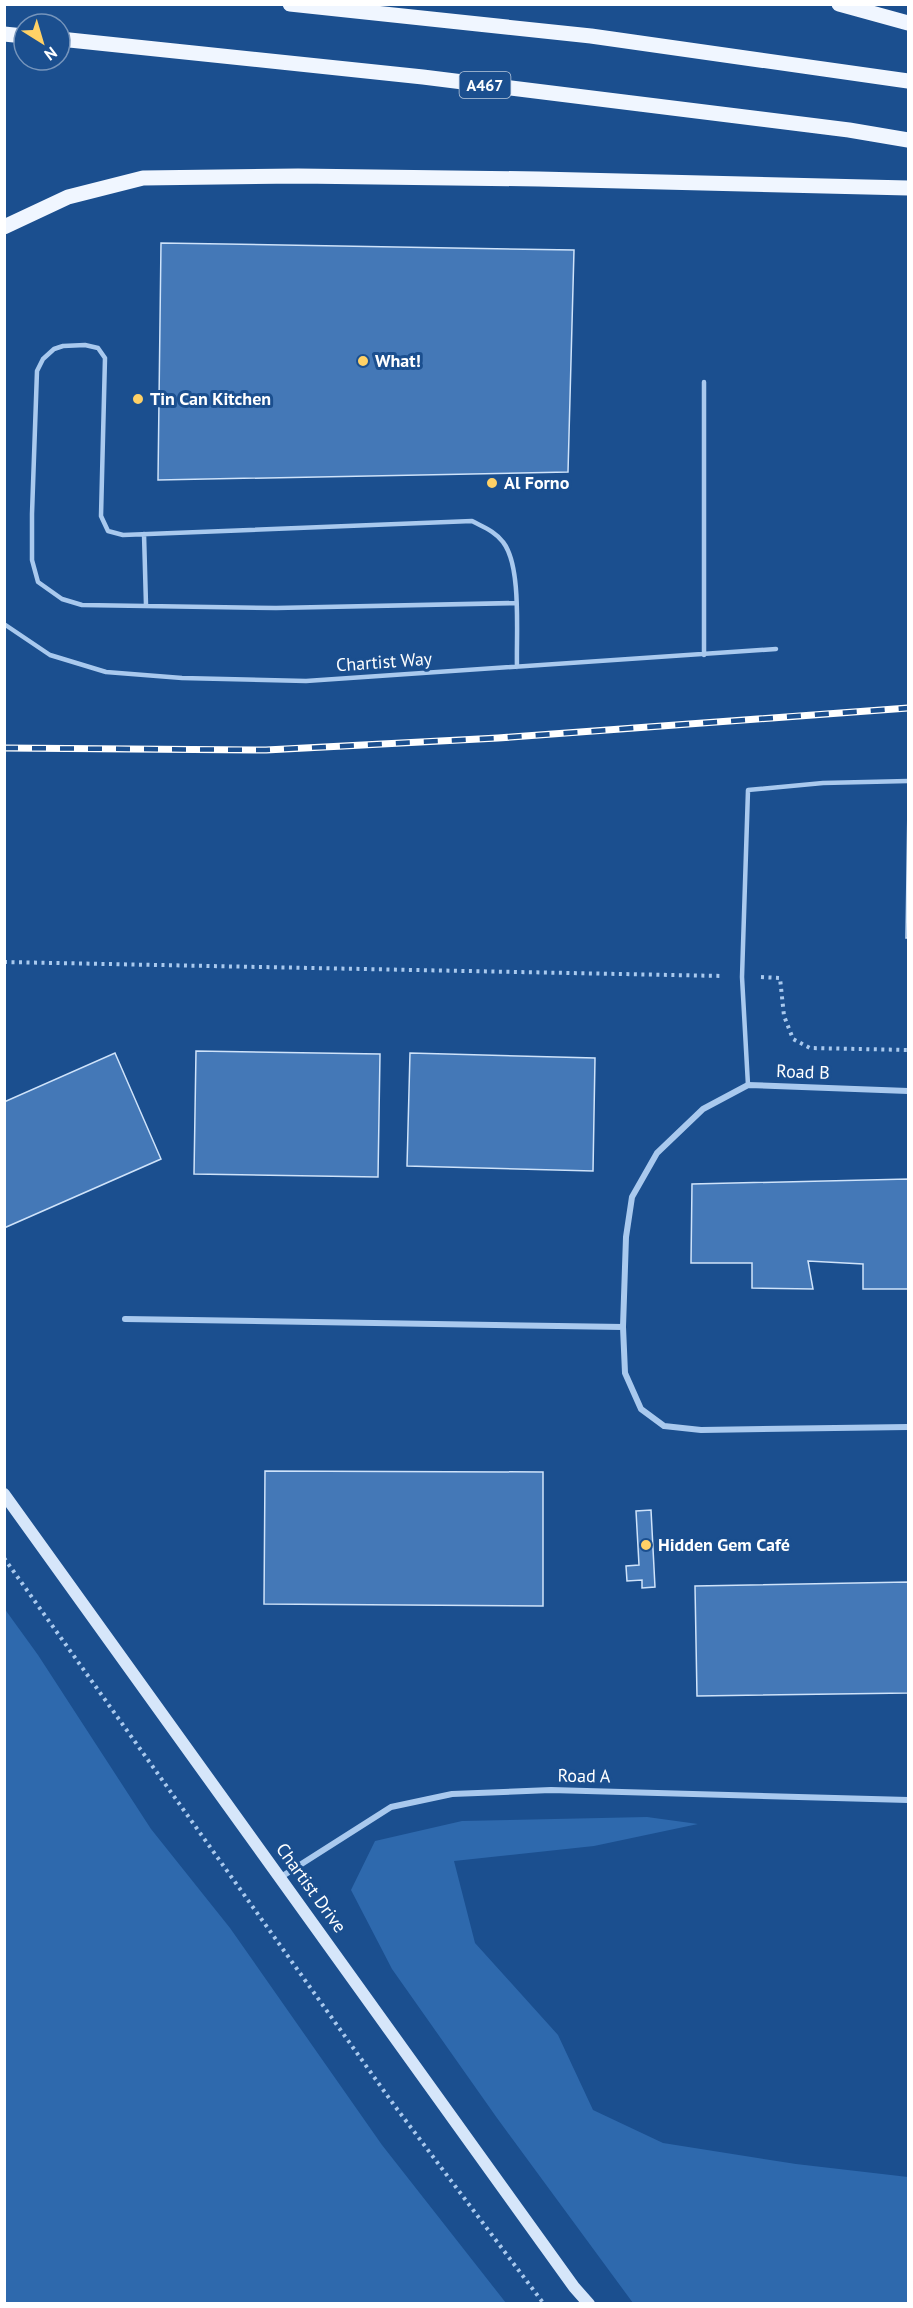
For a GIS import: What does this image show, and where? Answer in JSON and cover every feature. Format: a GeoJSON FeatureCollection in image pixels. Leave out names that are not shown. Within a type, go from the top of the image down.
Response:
{"type":"FeatureCollection","features":[{"type":"Feature","properties":{"kind":"main road"},"geometry":{"type":"LineString","coordinates":[[290,4],[591,36],[909,81]]}},
{"type":"Feature","properties":{"kind":"main road"},"geometry":{"type":"LineString","coordinates":[[839,4],[909,23]]}},
{"type":"Feature","properties":{"kind":"main road","name":"A467"},"geometry":{"type":"LineString","coordinates":[[72,40],[423,77],[849,130],[909,140]]}},
{"type":"Feature","properties":{"kind":"main road"},"geometry":{"type":"LineString","coordinates":[[4,228],[69,197],[143,178],[539,179],[909,188]]}},
{"type":"Feature","properties":{"kind":"main road","name":"Chartist Drive"},"geometry":{"type":"LineString","coordinates":[[4,1494],[574,2287],[589,2304]]}},
{"type":"Feature","properties":{"kind":"street","name":"Road B"},"geometry":{"type":"LineString","coordinates":[[748,1085],[909,1091]]}},
{"type":"Feature","properties":{"kind":"street"},"geometry":{"type":"LineString","coordinates":[[748,1085],[703,1109],[657,1153],[632,1197],[626,1237],[623,1327],[625,1373],[641,1409],[664,1426],[701,1430],[909,1427]]}},
{"type":"Feature","properties":{"kind":"street"},"geometry":{"type":"LineString","coordinates":[[125,1319],[623,1327]]}},
{"type":"Feature","properties":{"kind":"street","name":"Road A"},"geometry":{"type":"LineString","coordinates":[[281,1877],[391,1807],[452,1794],[551,1790],[909,1800]]}},
{"type":"Feature","properties":{"kind":"lane"},"geometry":{"type":"LineString","coordinates":[[516,603],[190,607],[82,605],[58,597],[38,582],[32,548],[37,371],[43,359],[54,349],[85,345],[98,348],[105,358],[101,516],[108,531],[123,535],[472,521],[492,531],[503,541],[509,552],[516,579],[517,668]]}},
{"type":"Feature","properties":{"kind":"lane"},"geometry":{"type":"LineString","coordinates":[[704,382],[704,655]]}},
{"type":"Feature","properties":{"kind":"lane"},"geometry":{"type":"LineString","coordinates":[[144,534],[146,605]]}},
{"type":"Feature","properties":{"kind":"lane","name":"Chartist Way"},"geometry":{"type":"LineString","coordinates":[[4,624],[50,655],[106,672],[182,678],[306,681],[776,649]]}},
{"type":"Feature","properties":{"kind":"lane"},"geometry":{"type":"LineString","coordinates":[[748,1085],[742,977],[748,790],[823,783],[909,781]]}},
{"type":"Feature","properties":{"kind":"path"},"geometry":{"type":"LineString","coordinates":[[4,962],[780,978],[783,1016],[793,1039],[810,1048],[909,1050]]}},
{"type":"Feature","properties":{"kind":"path"},"geometry":{"type":"LineString","coordinates":[[4,1558],[394,2105],[544,2304]]}},
{"type":"Feature","properties":{"kind":"shaded area"},"geometry":{"type":"Polygon","coordinates":[[[4,1608],[38,1655],[151,1829],[230,1928],[382,2145],[506,2303],[5,2303],[4,1608]]]}},
{"type":"Feature","properties":{"kind":"shaded area"},"geometry":{"type":"Polygon","coordinates":[[[647,1817],[698,1824],[594,1846],[454,1861],[475,1943],[558,2035],[593,2110],[663,2143],[796,2164],[908,2177],[908,2303],[633,2303],[497,2118],[392,1969],[351,1890],[375,1841],[462,1821],[647,1817]]]}},
{"type":"Feature","properties":{"kind":"building"},"geometry":{"type":"Polygon","coordinates":[[[161,243],[574,250],[568,472],[158,480],[161,243]]]}},
{"type":"Feature","properties":{"kind":"building"},"geometry":{"type":"Polygon","coordinates":[[[908,803],[908,938],[906,938],[908,803]]]}},
{"type":"Feature","properties":{"kind":"building"},"geometry":{"type":"Polygon","coordinates":[[[196,1051],[380,1054],[378,1177],[194,1174],[196,1051]]]}},
{"type":"Feature","properties":{"kind":"building"},"geometry":{"type":"Polygon","coordinates":[[[115,1053],[161,1159],[4,1228],[4,1102],[115,1053]]]}},
{"type":"Feature","properties":{"kind":"building"},"geometry":{"type":"Polygon","coordinates":[[[410,1053],[595,1058],[593,1171],[407,1166],[410,1053]]]}},
{"type":"Feature","properties":{"kind":"building"},"geometry":{"type":"Polygon","coordinates":[[[908,1179],[908,1289],[863,1289],[863,1264],[808,1261],[813,1289],[752,1288],[752,1263],[691,1263],[692,1184],[908,1179]]]}},
{"type":"Feature","properties":{"kind":"building"},"geometry":{"type":"Polygon","coordinates":[[[265,1471],[543,1472],[543,1606],[264,1604],[265,1471]]]}},
{"type":"Feature","properties":{"kind":"building"},"geometry":{"type":"Polygon","coordinates":[[[651,1510],[655,1587],[642,1588],[642,1580],[627,1581],[626,1566],[639,1565],[636,1511],[651,1510]]]}},
{"type":"Feature","properties":{"kind":"building"},"geometry":{"type":"Polygon","coordinates":[[[908,1582],[908,1693],[697,1696],[695,1586],[908,1582]]]}},
{"type":"Feature","properties":{"kind":"railway"},"geometry":{"type":"LineString","coordinates":[[4,748],[266,750],[498,738],[908,708]]}},
{"type":"Feature","properties":{"kind":"place","name":"What!"},"geometry":{"type":"Point","coordinates":[363,361]}},
{"type":"Feature","properties":{"kind":"place","name":"Tin Can Kitchen"},"geometry":{"type":"Point","coordinates":[138,399]}},
{"type":"Feature","properties":{"kind":"place","name":"Al Forno"},"geometry":{"type":"Point","coordinates":[492,483]}},
{"type":"Feature","properties":{"kind":"place","name":"Hidden Gem Café"},"geometry":{"type":"Point","coordinates":[646,1545]}}]}
